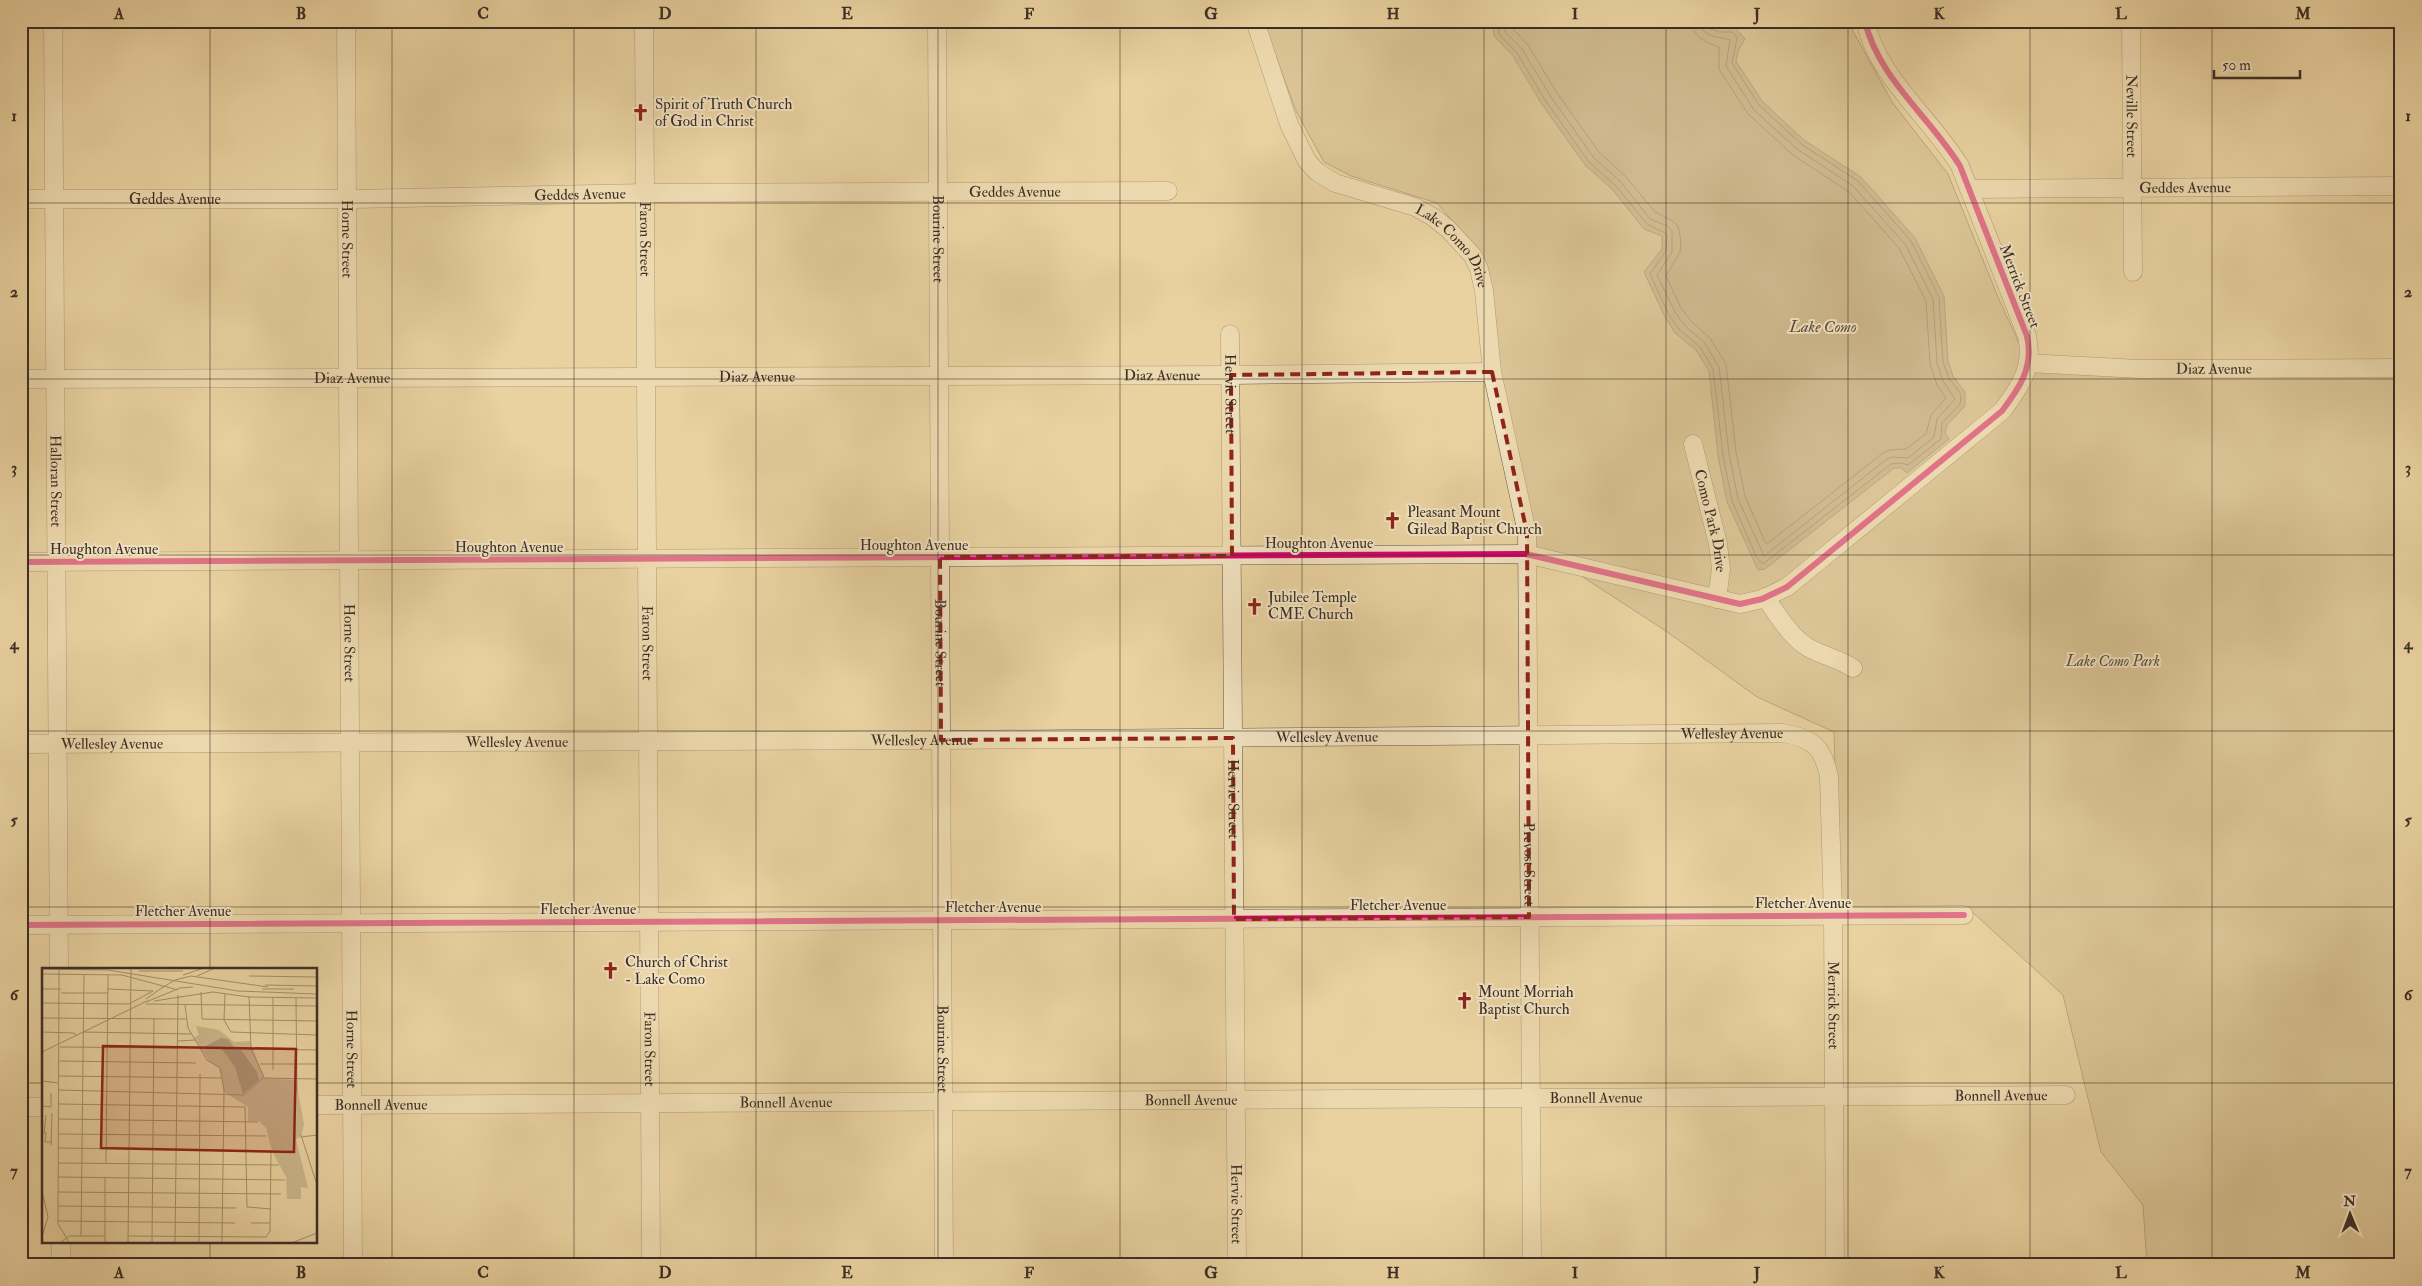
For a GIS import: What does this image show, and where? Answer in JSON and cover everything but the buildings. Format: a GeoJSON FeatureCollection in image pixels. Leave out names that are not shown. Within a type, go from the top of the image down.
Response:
{"type":"FeatureCollection","features":[{"type":"Feature","properties":{"kind":"street","name":"Halloran Street"},"geometry":{"type":"LineString","coordinates":[[53,21],[59,968]]}},
{"type":"Feature","properties":{"kind":"street","name":"Horne Street"},"geometry":{"type":"LineString","coordinates":[[346,21],[353,1265]]}},
{"type":"Feature","properties":{"kind":"street","name":"Faron Street"},"geometry":{"type":"LineString","coordinates":[[644,21],[650,1265]]}},
{"type":"Feature","properties":{"kind":"street","name":"Bourine Street"},"geometry":{"type":"LineString","coordinates":[[937,21],[944,1265]]}},
{"type":"Feature","properties":{"kind":"street","name":"Lake Como Drive"},"geometry":{"type":"LineString","coordinates":[[1254,21],[1289,124],[1307,161],[1317,172],[1335,183],[1420,210],[1448,228],[1473,256],[1479,269],[1484,291],[1492,372],[1527,533],[1526,554]]}},
{"type":"Feature","properties":{"kind":"street","name":"Merrick Street"},"geometry":{"type":"LineString","coordinates":[[1795,580],[2002,411],[2022,385],[2028,363],[2029,347],[2027,336],[1960,166],[1948,147],[1880,63],[1869,38],[1865,21]]}},
{"type":"Feature","properties":{"kind":"street","name":"Neville Street"},"geometry":{"type":"LineString","coordinates":[[2131,21],[2133,272]]}},
{"type":"Feature","properties":{"kind":"street","name":"Geddes Avenue"},"geometry":{"type":"LineString","coordinates":[[1969,189],[2401,186]]}},
{"type":"Feature","properties":{"kind":"street","name":"Geddes Avenue"},"geometry":{"type":"LineString","coordinates":[[21,199],[347,198],[644,193],[1168,191]]}},
{"type":"Feature","properties":{"kind":"street","name":"Hervie Street"},"geometry":{"type":"LineString","coordinates":[[1230,334],[1237,1265]]}},
{"type":"Feature","properties":{"kind":"street","name":"Diaz Avenue"},"geometry":{"type":"LineString","coordinates":[[2028,363],[2140,369],[2401,368]]}},
{"type":"Feature","properties":{"kind":"street","name":"Diaz Avenue"},"geometry":{"type":"LineString","coordinates":[[21,379],[1230,376],[1492,372]]}},
{"type":"Feature","properties":{"kind":"street","name":"Como Park Drive"},"geometry":{"type":"LineString","coordinates":[[1693,444],[1718,544],[1721,569],[1717,599]]}},
{"type":"Feature","properties":{"kind":"street","name":"Houghton Avenue"},"geometry":{"type":"LineString","coordinates":[[21,562],[1526,554],[1740,604],[1765,597],[1787,587],[1795,580]]}},
{"type":"Feature","properties":{"kind":"street","name":"Prevost Street"},"geometry":{"type":"LineString","coordinates":[[1526,554],[1532,1265]]}},
{"type":"Feature","properties":{"kind":"street"},"geometry":{"type":"LineString","coordinates":[[1765,597],[1793,635],[1810,648],[1840,659],[1853,668]]}},
{"type":"Feature","properties":{"kind":"street","name":"Wellesley Avenue"},"geometry":{"type":"LineString","coordinates":[[21,744],[941,740],[1783,733],[1800,736],[1818,749]]}},
{"type":"Feature","properties":{"kind":"street","name":"Merrick Street"},"geometry":{"type":"LineString","coordinates":[[1818,749],[1825,758],[1829,777],[1833,916],[1835,1265]]}},
{"type":"Feature","properties":{"kind":"street","name":"Fletcher Avenue"},"geometry":{"type":"LineString","coordinates":[[21,925],[1964,915]]}},
{"type":"Feature","properties":{"kind":"street","name":"Bonnell Avenue"},"geometry":{"type":"LineString","coordinates":[[318,1105],[2066,1096]]}},
{"type":"Feature","properties":{"kind":"street"},"geometry":{"type":"LineString","coordinates":[[21,1107],[42,1107]]}},
{"type":"Feature","properties":{"kind":"street"},"geometry":{"type":"LineString","coordinates":[[61,1244],[61,1265]]}},
{"type":"Feature","properties":{"kind":"highlighted area"},"geometry":{"type":"Polygon","coordinates":[[[1492,372],[1527,533],[1529,917],[1234,919],[1233,738],[941,740],[940,557],[1232,556],[1231,375],[1492,372]]]}},
{"type":"Feature","properties":{"kind":"green space","name":"Lake Como Park"},"geometry":{"type":"Polygon","coordinates":[[[1263,21],[1851,21],[1853,31],[1892,102],[1948,174],[1998,297],[2028,363],[2401,374],[2401,1265],[2147,1265],[2143,1205],[2101,1152],[2063,995],[1969,909],[1839,908],[1834,732],[1757,697],[1666,631],[1535,546],[1496,354],[1480,253],[1437,203],[1351,176],[1324,162],[1296,111],[1263,21]]]}},
{"type":"Feature","properties":{"kind":"water","name":"Lake Como"},"geometry":{"type":"Polygon","coordinates":[[[1493,21],[1707,21],[1720,27],[1735,27],[1745,39],[1739,49],[1736,61],[1762,101],[1804,140],[1861,177],[1915,238],[1944,296],[1948,361],[1953,376],[1965,392],[1965,406],[1947,425],[1945,433],[1949,439],[1907,473],[1901,468],[1894,468],[1765,569],[1758,570],[1727,502],[1718,455],[1709,371],[1696,350],[1675,333],[1665,317],[1644,272],[1662,249],[1662,236],[1644,229],[1612,189],[1585,165],[1541,103],[1513,56],[1494,36],[1493,21]]]}},
{"type":"Feature","properties":{"kind":"cycle path"},"geometry":{"type":"LineString","coordinates":[[21,562],[1526,554],[1740,604],[1762,599],[1787,587],[2002,411],[2020,385],[2029,357],[2027,336],[1960,166],[1881,61],[1865,21]]}},
{"type":"Feature","properties":{"kind":"cycle path"},"geometry":{"type":"LineString","coordinates":[[21,925],[1964,915]]}},
{"type":"Feature","properties":{"kind":"place","name":"Spirit of Truth Church of God in Christ"},"geometry":{"type":"Point","coordinates":[641,113]}},
{"type":"Feature","properties":{"kind":"place","name":"Pleasant Mount Gilead Baptist Church"},"geometry":{"type":"Point","coordinates":[1393,521]}},
{"type":"Feature","properties":{"kind":"place","name":"Jubilee Temple CME Church"},"geometry":{"type":"Point","coordinates":[1254,606]}},
{"type":"Feature","properties":{"kind":"place","name":"Church of Christ - Lake Como"},"geometry":{"type":"Point","coordinates":[611,971]}},
{"type":"Feature","properties":{"kind":"place","name":"Mount Morriah Baptist Church"},"geometry":{"type":"Point","coordinates":[1464,1001]}}]}
